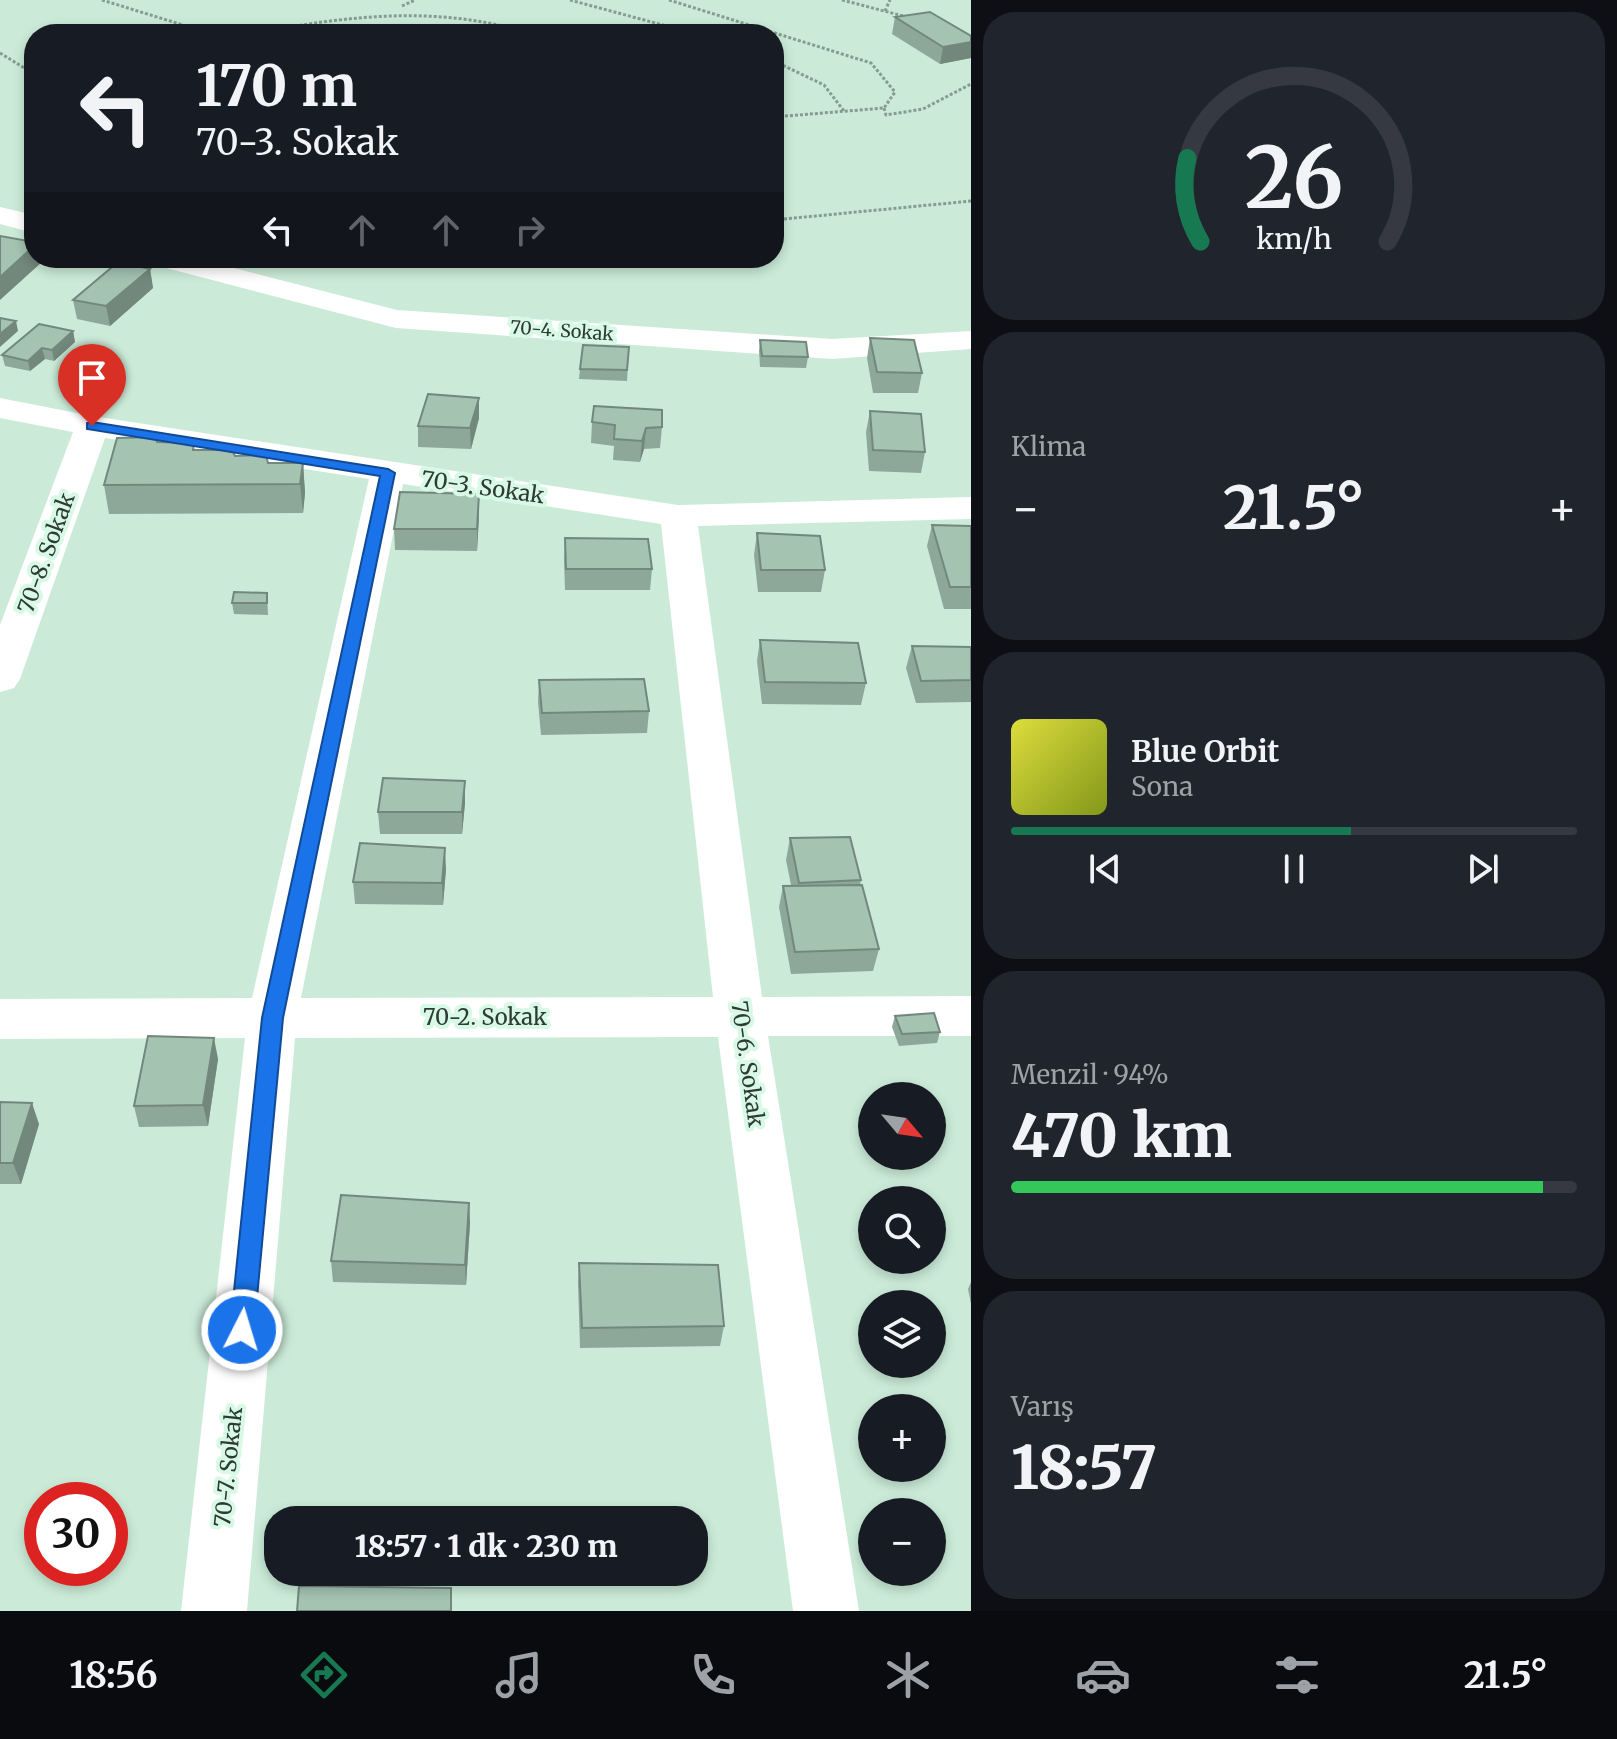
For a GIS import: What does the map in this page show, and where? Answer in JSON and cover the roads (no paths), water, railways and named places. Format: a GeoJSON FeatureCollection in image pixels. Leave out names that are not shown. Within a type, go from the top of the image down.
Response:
{"type":"FeatureCollection","features":[{"type":"Feature","properties":{"kind":"street"},"geometry":{"type":"LineString","coordinates":[[0,215],[24,221]]}},
{"type":"Feature","properties":{"kind":"street","name":"70-4. Sokak"},"geometry":{"type":"LineString","coordinates":[[200,268],[396,319],[832,349],[971,340]]}},
{"type":"Feature","properties":{"kind":"street","name":"70-3. Sokak"},"geometry":{"type":"LineString","coordinates":[[0,408],[92,426],[678,516],[971,508]]}},
{"type":"Feature","properties":{"kind":"street","name":"70-8. Sokak"},"geometry":{"type":"LineString","coordinates":[[0,679],[92,426]]}},
{"type":"Feature","properties":{"kind":"street","name":"70-7. Sokak"},"geometry":{"type":"LineString","coordinates":[[214,1611],[272,1018],[388,473]]}},
{"type":"Feature","properties":{"kind":"street","name":"70-6. Sokak"},"geometry":{"type":"LineString","coordinates":[[678,516],[740,1016],[826,1611]]}},
{"type":"Feature","properties":{"kind":"street","name":"70-2. Sokak"},"geometry":{"type":"LineString","coordinates":[[0,1019],[971,1016]]}}]}
